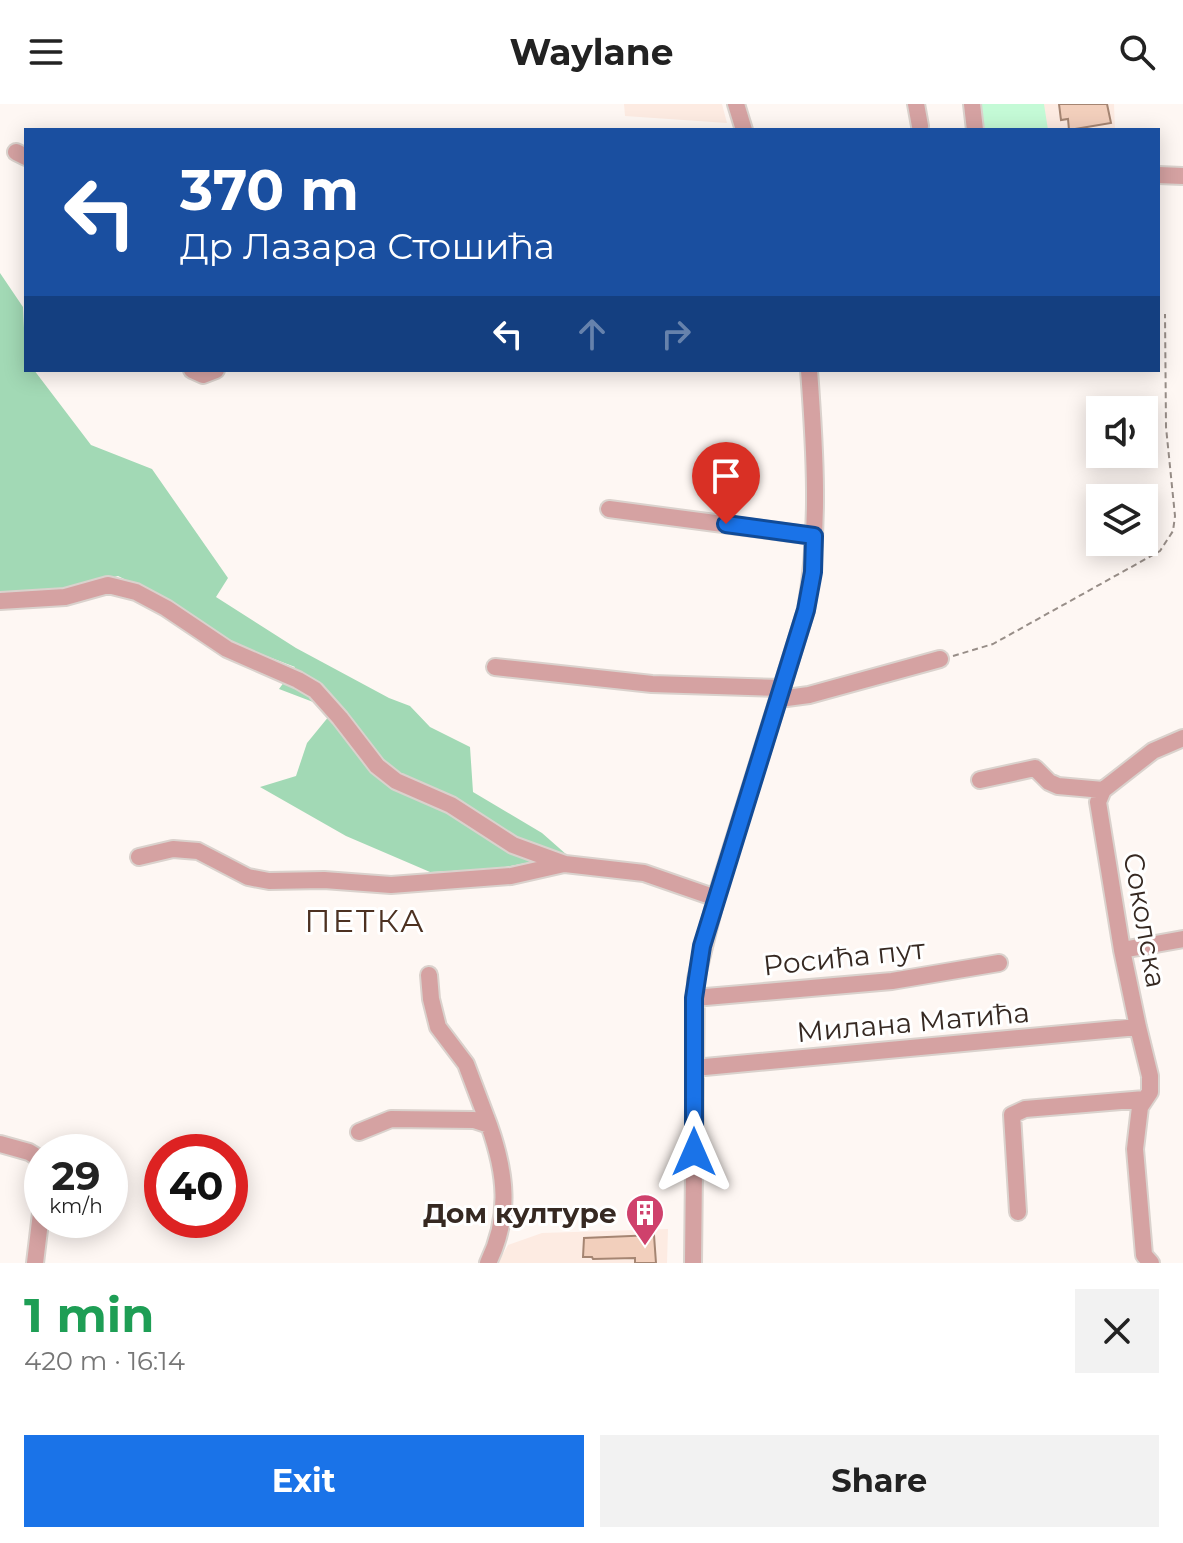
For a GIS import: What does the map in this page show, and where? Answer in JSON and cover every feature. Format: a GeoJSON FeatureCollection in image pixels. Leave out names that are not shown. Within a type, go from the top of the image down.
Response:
{"type":"FeatureCollection","features":[{"type":"Feature","properties":{"kind":"street"},"geometry":{"type":"LineString","coordinates":[[736,104],[743,128]]}},
{"type":"Feature","properties":{"kind":"street"},"geometry":{"type":"LineString","coordinates":[[916,104],[920,126]]}},
{"type":"Feature","properties":{"kind":"street"},"geometry":{"type":"LineString","coordinates":[[972,104],[975,128]]}},
{"type":"Feature","properties":{"kind":"street"},"geometry":{"type":"LineString","coordinates":[[1160,175],[1183,176]]}},
{"type":"Feature","properties":{"kind":"street"},"geometry":{"type":"LineString","coordinates":[[693,1263],[694,998],[702,946],[806,610],[813,572],[815,449],[809,372]]}},
{"type":"Feature","properties":{"kind":"street"},"geometry":{"type":"LineString","coordinates":[[609,509],[814,536]]}},
{"type":"Feature","properties":{"kind":"street"},"geometry":{"type":"LineString","coordinates":[[0,601],[65,597],[108,585],[136,592],[227,649],[315,690],[377,766],[396,781],[451,805],[513,845],[565,864],[644,873],[716,898]]}},
{"type":"Feature","properties":{"kind":"street"},"geometry":{"type":"LineString","coordinates":[[495,667],[652,684],[809,695],[940,659]]}},
{"type":"Feature","properties":{"kind":"street"},"geometry":{"type":"LineString","coordinates":[[980,780],[1035,768],[1058,786],[1103,790],[1153,751],[1183,738]]}},
{"type":"Feature","properties":{"kind":"street","name":"Соколска"},"geometry":{"type":"LineString","coordinates":[[1103,790],[1098,802],[1122,950],[1150,1076],[1150,1092],[1140,1107],[1135,1149],[1144,1255],[1151,1263]]}},
{"type":"Feature","properties":{"kind":"street"},"geometry":{"type":"LineString","coordinates":[[139,857],[173,849],[198,851],[248,877],[269,881],[324,880],[391,885],[511,876],[565,864]]}},
{"type":"Feature","properties":{"kind":"street"},"geometry":{"type":"LineString","coordinates":[[1122,950],[1183,939]]}},
{"type":"Feature","properties":{"kind":"street","name":"Росића пут"},"geometry":{"type":"LineString","coordinates":[[694,998],[892,981],[999,963]]}},
{"type":"Feature","properties":{"kind":"street"},"geometry":{"type":"LineString","coordinates":[[429,975],[438,1027],[466,1064],[500,1154],[506,1193],[500,1228],[488,1263]]}},
{"type":"Feature","properties":{"kind":"street","name":"Милана Матића"},"geometry":{"type":"LineString","coordinates":[[694,1068],[1138,1027]]}},
{"type":"Feature","properties":{"kind":"street"},"geometry":{"type":"LineString","coordinates":[[1018,1212],[1011,1120],[1016,1111],[1145,1099]]}},
{"type":"Feature","properties":{"kind":"street"},"geometry":{"type":"LineString","coordinates":[[359,1132],[391,1119],[474,1120],[489,1125]]}},
{"type":"Feature","properties":{"kind":"street"},"geometry":{"type":"LineString","coordinates":[[0,1144],[24,1151]]}},
{"type":"Feature","properties":{"kind":"street"},"geometry":{"type":"LineString","coordinates":[[35,1263],[38,1238]]}},
{"type":"Feature","properties":{"kind":"path"},"geometry":{"type":"LineString","coordinates":[[940,659],[993,644],[1093,591],[1160,551],[1168,542],[1175,516],[1166,427],[1165,314]]}},
{"type":"Feature","properties":{"kind":"shaded area"},"geometry":{"type":"Polygon","coordinates":[[[624,104],[722,104],[727,123],[625,116],[624,104]]]}},
{"type":"Feature","properties":{"kind":"shaded area"},"geometry":{"type":"Polygon","coordinates":[[[967,104],[1114,104],[1115,128],[970,128],[967,104]]]}},
{"type":"Feature","properties":{"kind":"shaded area"},"geometry":{"type":"Polygon","coordinates":[[[668,1229],[667,1263],[498,1263],[508,1245],[542,1233],[668,1229]]]}},
{"type":"Feature","properties":{"kind":"green space"},"geometry":{"type":"Polygon","coordinates":[[[980,104],[1044,104],[1048,128],[985,128],[980,104]]]}},
{"type":"Feature","properties":{"kind":"green space"},"geometry":{"type":"Polygon","coordinates":[[[0,273],[23,307],[24,372],[36,372],[91,445],[152,469],[228,578],[216,597],[296,648],[410,706],[430,727],[470,747],[473,792],[542,833],[567,855],[495,869],[430,872],[346,836],[260,787],[296,776],[307,743],[334,710],[279,689],[295,667],[233,643],[179,606],[118,576],[77,587],[0,592],[0,273]]]}},
{"type":"Feature","properties":{"kind":"building"},"geometry":{"type":"Polygon","coordinates":[[[1059,104],[1107,104],[1111,123],[1069,128],[1068,119],[1061,120],[1059,104]]]}},
{"type":"Feature","properties":{"kind":"building"},"geometry":{"type":"Polygon","coordinates":[[[654,1235],[656,1263],[635,1263],[635,1258],[583,1257],[584,1238],[654,1235]]]}},
{"type":"Feature","properties":{"kind":"place","name":"Дом културе"},"geometry":{"type":"Point","coordinates":[645,1247]}},
{"type":"Feature","properties":{"kind":"district","name":"ПЕТКА"},"geometry":{"type":"Point","coordinates":[365,920]}},
{"type":"Feature","properties":{"kind":"route"},"geometry":{"type":"LineString","coordinates":[[694,1152],[694,998],[702,946],[797,643],[813,572],[814,536],[726,524]]}}]}
